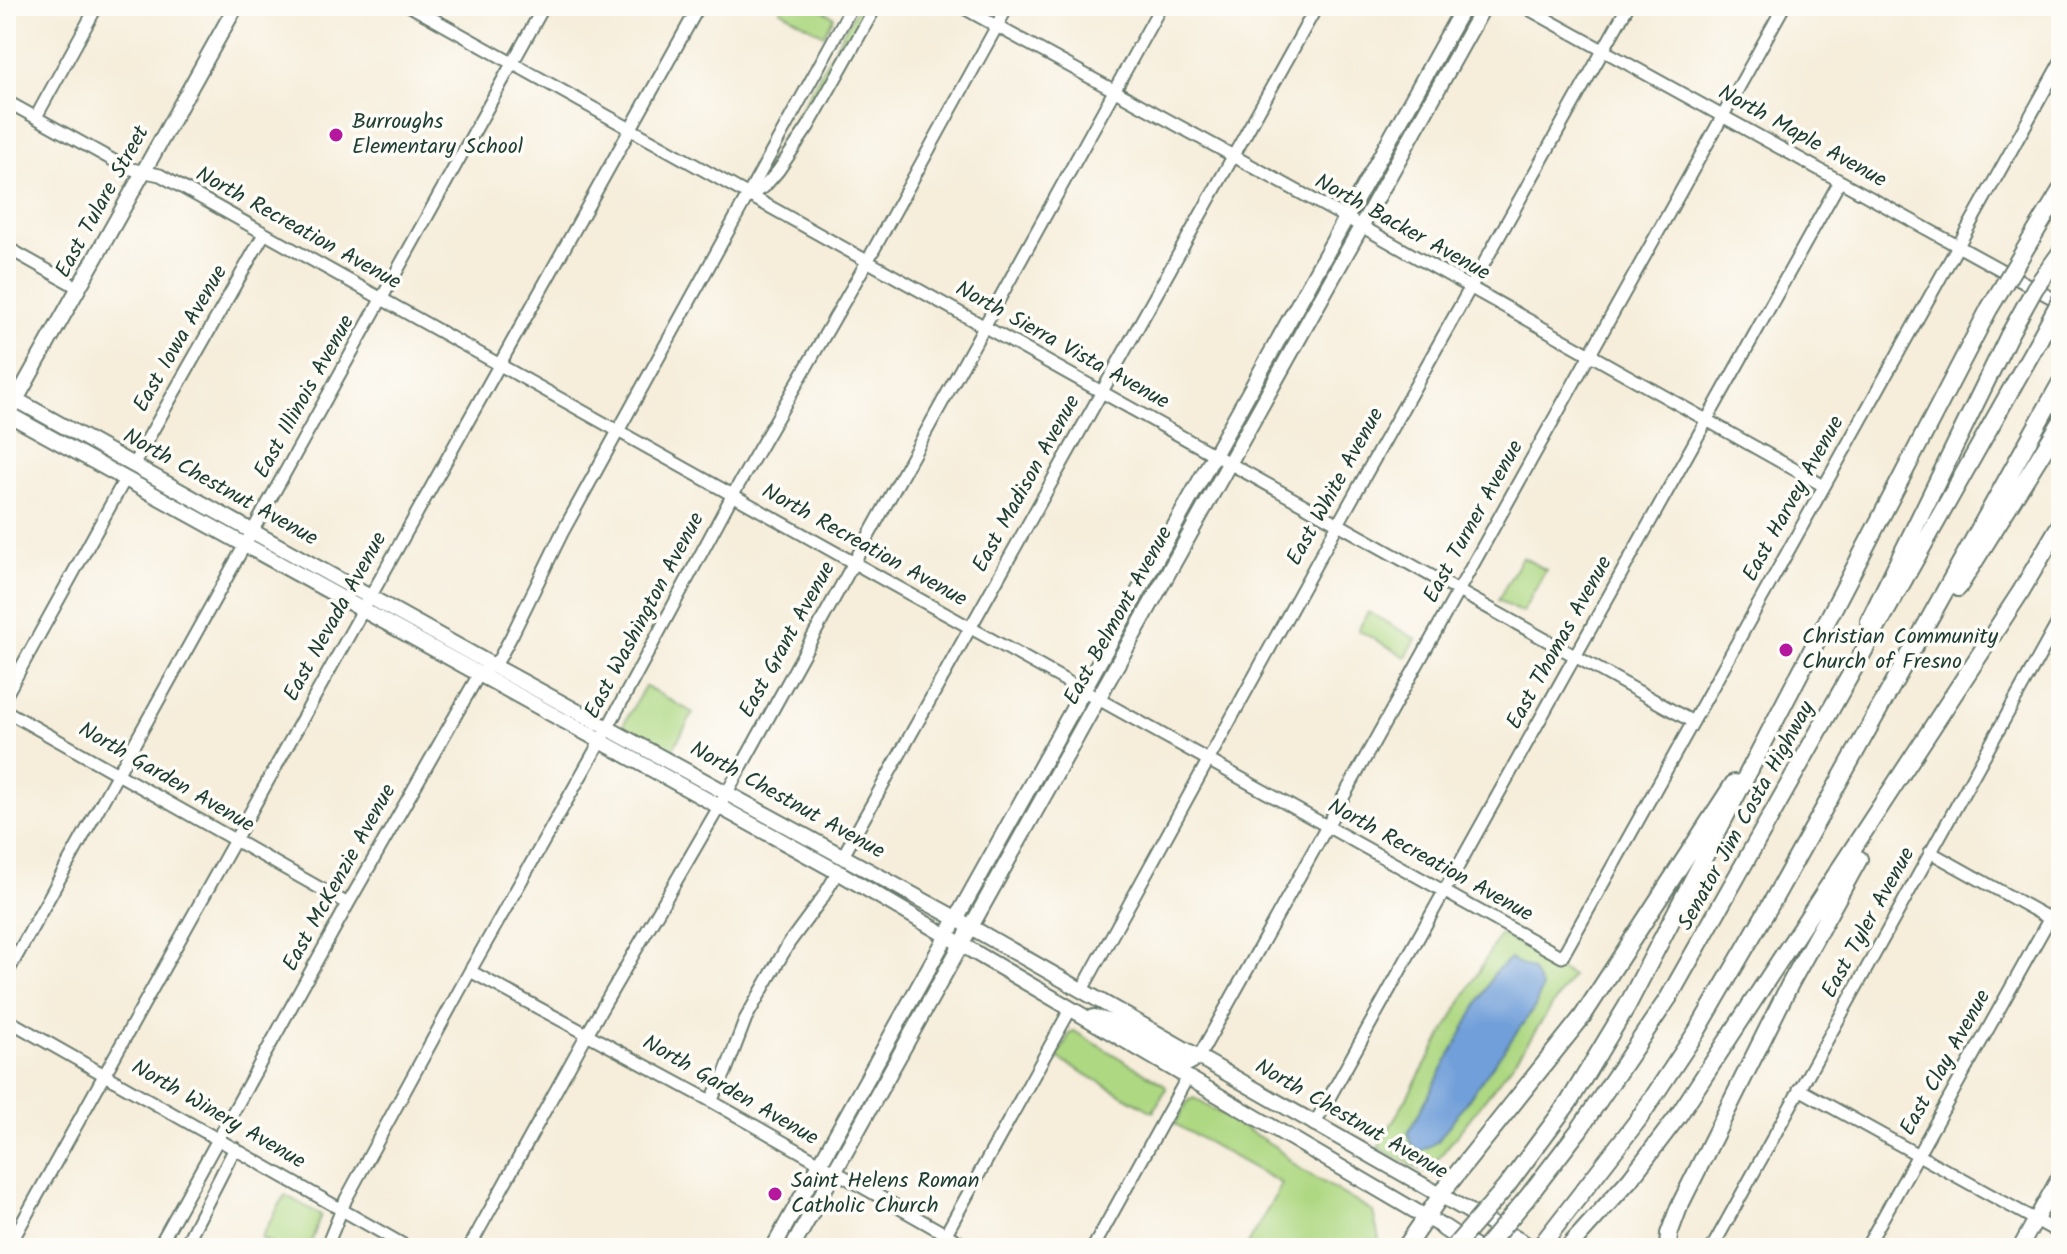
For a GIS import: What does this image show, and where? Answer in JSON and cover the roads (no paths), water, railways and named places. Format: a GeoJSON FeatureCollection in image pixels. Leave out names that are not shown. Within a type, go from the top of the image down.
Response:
{"type":"FeatureCollection","features":[{"type":"Feature","properties":{"kind":"highway"},"geometry":{"type":"LineString","coordinates":[[1453,1248],[1506,1187],[1569,1102],[1621,1018],[1989,309],[2061,193]]}},
{"type":"Feature","properties":{"kind":"highway"},"geometry":{"type":"LineString","coordinates":[[1820,728],[1883,590],[2009,335],[2035,288],[2061,252]]}},
{"type":"Feature","properties":{"kind":"highway","name":"Senator Jim Costa Highway"},"geometry":{"type":"LineString","coordinates":[[1479,1248],[1526,1199],[1579,1130],[1669,997],[2061,301]]}},
{"type":"Feature","properties":{"kind":"highway"},"geometry":{"type":"LineString","coordinates":[[1539,1248],[1638,1120],[1697,1031],[2061,382]]}},
{"type":"Feature","properties":{"kind":"highway"},"geometry":{"type":"LineString","coordinates":[[1857,748],[2061,422]]}},
{"type":"Feature","properties":{"kind":"highway"},"geometry":{"type":"LineString","coordinates":[[1568,1248],[1586,1232],[1630,1179],[1725,1048],[1963,681],[2061,523]]}},
{"type":"Feature","properties":{"kind":"highway"},"geometry":{"type":"LineString","coordinates":[[1668,1248],[1669,1234],[1679,1207],[1790,984],[1963,681]]}},
{"type":"Feature","properties":{"kind":"highway"},"geometry":{"type":"LineString","coordinates":[[1405,1248],[1441,1197],[1582,1017],[1781,708]]}},
{"type":"Feature","properties":{"kind":"highway"},"geometry":{"type":"LineString","coordinates":[[1444,1228],[1479,1248]]}},
{"type":"Feature","properties":{"kind":"highway"},"geometry":{"type":"LineString","coordinates":[[1577,1248],[1586,1232]]}},
{"type":"Feature","properties":{"kind":"main road","name":"East Tulare Street"},"geometry":{"type":"LineString","coordinates":[[7,415],[11,397],[79,288],[236,6]]}},
{"type":"Feature","properties":{"kind":"main road","name":"East Belmont Avenue"},"geometry":{"type":"LineString","coordinates":[[773,1248],[1464,6]]}},
{"type":"Feature","properties":{"kind":"main road","name":"East Belmont Avenue"},"geometry":{"type":"LineString","coordinates":[[792,1248],[1484,6]]}},
{"type":"Feature","properties":{"kind":"main road","name":"North Chestnut Avenue"},"geometry":{"type":"LineString","coordinates":[[11,397],[956,919],[1533,1248]]}},
{"type":"Feature","properties":{"kind":"main road","name":"North Chestnut Avenue"},"geometry":{"type":"LineString","coordinates":[[7,415],[838,872],[1444,1228]]}},
{"type":"Feature","properties":{"kind":"main road"},"geometry":{"type":"LineString","coordinates":[[125,479],[134,475],[174,496],[193,498]]}},
{"type":"Feature","properties":{"kind":"main road"},"geometry":{"type":"LineString","coordinates":[[1070,1010],[1113,1023],[1177,1060],[1189,1063],[1198,1058]]}},
{"type":"Feature","properties":{"kind":"main road"},"geometry":{"type":"LineString","coordinates":[[2020,1248],[2061,1174]]}},
{"type":"Feature","properties":{"kind":"street"},"geometry":{"type":"LineString","coordinates":[[36,117],[97,6]]}},
{"type":"Feature","properties":{"kind":"street","name":"North Sierra Vista Avenue"},"geometry":{"type":"LineString","coordinates":[[410,6],[1693,722]]}},
{"type":"Feature","properties":{"kind":"street","name":"East Illinois Avenue"},"geometry":{"type":"LineString","coordinates":[[6,975],[544,6]]}},
{"type":"Feature","properties":{"kind":"street","name":"East Nevada Avenue"},"geometry":{"type":"LineString","coordinates":[[8,1248],[699,6]]}},
{"type":"Feature","properties":{"kind":"street","name":"East McKenzie Avenue"},"geometry":{"type":"LineString","coordinates":[[158,1248],[478,676],[499,659],[562,533],[852,6]]}},
{"type":"Feature","properties":{"kind":"street"},"geometry":{"type":"LineString","coordinates":[[750,194],[764,187],[808,127],[876,6]]}},
{"type":"Feature","properties":{"kind":"street","name":"North Backer Avenue"},"geometry":{"type":"LineString","coordinates":[[960,6],[1361,226],[1824,486]]}},
{"type":"Feature","properties":{"kind":"street","name":"East Washington Avenue"},"geometry":{"type":"LineString","coordinates":[[326,1248],[346,1199],[470,971],[608,728],[732,496],[868,260],[1008,6]]}},
{"type":"Feature","properties":{"kind":"street","name":"East Grant Avenue"},"geometry":{"type":"LineString","coordinates":[[469,1248],[587,1034],[719,807],[1161,6]]}},
{"type":"Feature","properties":{"kind":"street","name":"East Madison Avenue"},"geometry":{"type":"LineString","coordinates":[[843,856],[1317,6]]}},
{"type":"Feature","properties":{"kind":"street","name":"North Maple Avenue"},"geometry":{"type":"LineString","coordinates":[[1523,6],[2061,301]]}},
{"type":"Feature","properties":{"kind":"street","name":"East White Avenue"},"geometry":{"type":"LineString","coordinates":[[1082,990],[1628,6]]}},
{"type":"Feature","properties":{"kind":"street","name":"East Turner Avenue"},"geometry":{"type":"LineString","coordinates":[[1198,1058],[1784,6]]}},
{"type":"Feature","properties":{"kind":"street","name":"East Harvey Avenue"},"geometry":{"type":"LineString","coordinates":[[1562,957],[2061,61]]}},
{"type":"Feature","properties":{"kind":"street","name":"North Recreation Avenue"},"geometry":{"type":"LineString","coordinates":[[6,101],[127,168],[160,175],[1562,957]]}},
{"type":"Feature","properties":{"kind":"street","name":"East Thomas Avenue"},"geometry":{"type":"LineString","coordinates":[[1314,1125],[1840,181]]}},
{"type":"Feature","properties":{"kind":"street","name":"East Iowa Avenue"},"geometry":{"type":"LineString","coordinates":[[133,465],[264,234]]}},
{"type":"Feature","properties":{"kind":"street"},"geometry":{"type":"LineString","coordinates":[[6,247],[79,288]]}},
{"type":"Feature","properties":{"kind":"street"},"geometry":{"type":"LineString","coordinates":[[6,695],[125,479]]}},
{"type":"Feature","properties":{"kind":"street","name":"East Tyler Avenue"},"geometry":{"type":"LineString","coordinates":[[1712,1248],[2061,617]]}},
{"type":"Feature","properties":{"kind":"street","name":"North Garden Avenue"},"geometry":{"type":"LineString","coordinates":[[6,711],[348,904]]}},
{"type":"Feature","properties":{"kind":"street"},"geometry":{"type":"LineString","coordinates":[[1930,852],[2061,925]]}},
{"type":"Feature","properties":{"kind":"street"},"geometry":{"type":"LineString","coordinates":[[711,1101],[746,1018],[789,943],[838,872]]}},
{"type":"Feature","properties":{"kind":"street","name":"East Clay Avenue"},"geometry":{"type":"LineString","coordinates":[[1866,1248],[2061,898]]}},
{"type":"Feature","properties":{"kind":"street","name":"North Garden Avenue"},"geometry":{"type":"LineString","coordinates":[[470,971],[711,1101],[970,1248]]}},
{"type":"Feature","properties":{"kind":"street"},"geometry":{"type":"LineString","coordinates":[[938,1248],[1070,1010]]}},
{"type":"Feature","properties":{"kind":"street","name":"North Winery Avenue"},"geometry":{"type":"LineString","coordinates":[[6,1019],[409,1248]]}},
{"type":"Feature","properties":{"kind":"street"},"geometry":{"type":"LineString","coordinates":[[1093,1248],[1187,1078]]}},
{"type":"Feature","properties":{"kind":"street"},"geometry":{"type":"LineString","coordinates":[[1799,1089],[2061,1234]]}},
{"type":"Feature","properties":{"kind":"street"},"geometry":{"type":"LineString","coordinates":[[184,1248],[235,1148]]}},
{"type":"Feature","properties":{"kind":"water"},"geometry":{"type":"Polygon","coordinates":[[[1510,959],[1532,970],[1542,988],[1535,1007],[1438,1141],[1421,1151],[1411,1143],[1408,1133],[1495,972],[1510,959]]]}},
{"type":"Feature","properties":{"kind":"place","name":"Burroughs Elementary School"},"geometry":{"type":"Point","coordinates":[336,135]}},
{"type":"Feature","properties":{"kind":"place","name":"Christian Community Church of Fresno"},"geometry":{"type":"Point","coordinates":[1786,650]}},
{"type":"Feature","properties":{"kind":"place","name":"Saint Helens Roman Catholic Church"},"geometry":{"type":"Point","coordinates":[775,1194]}}]}
